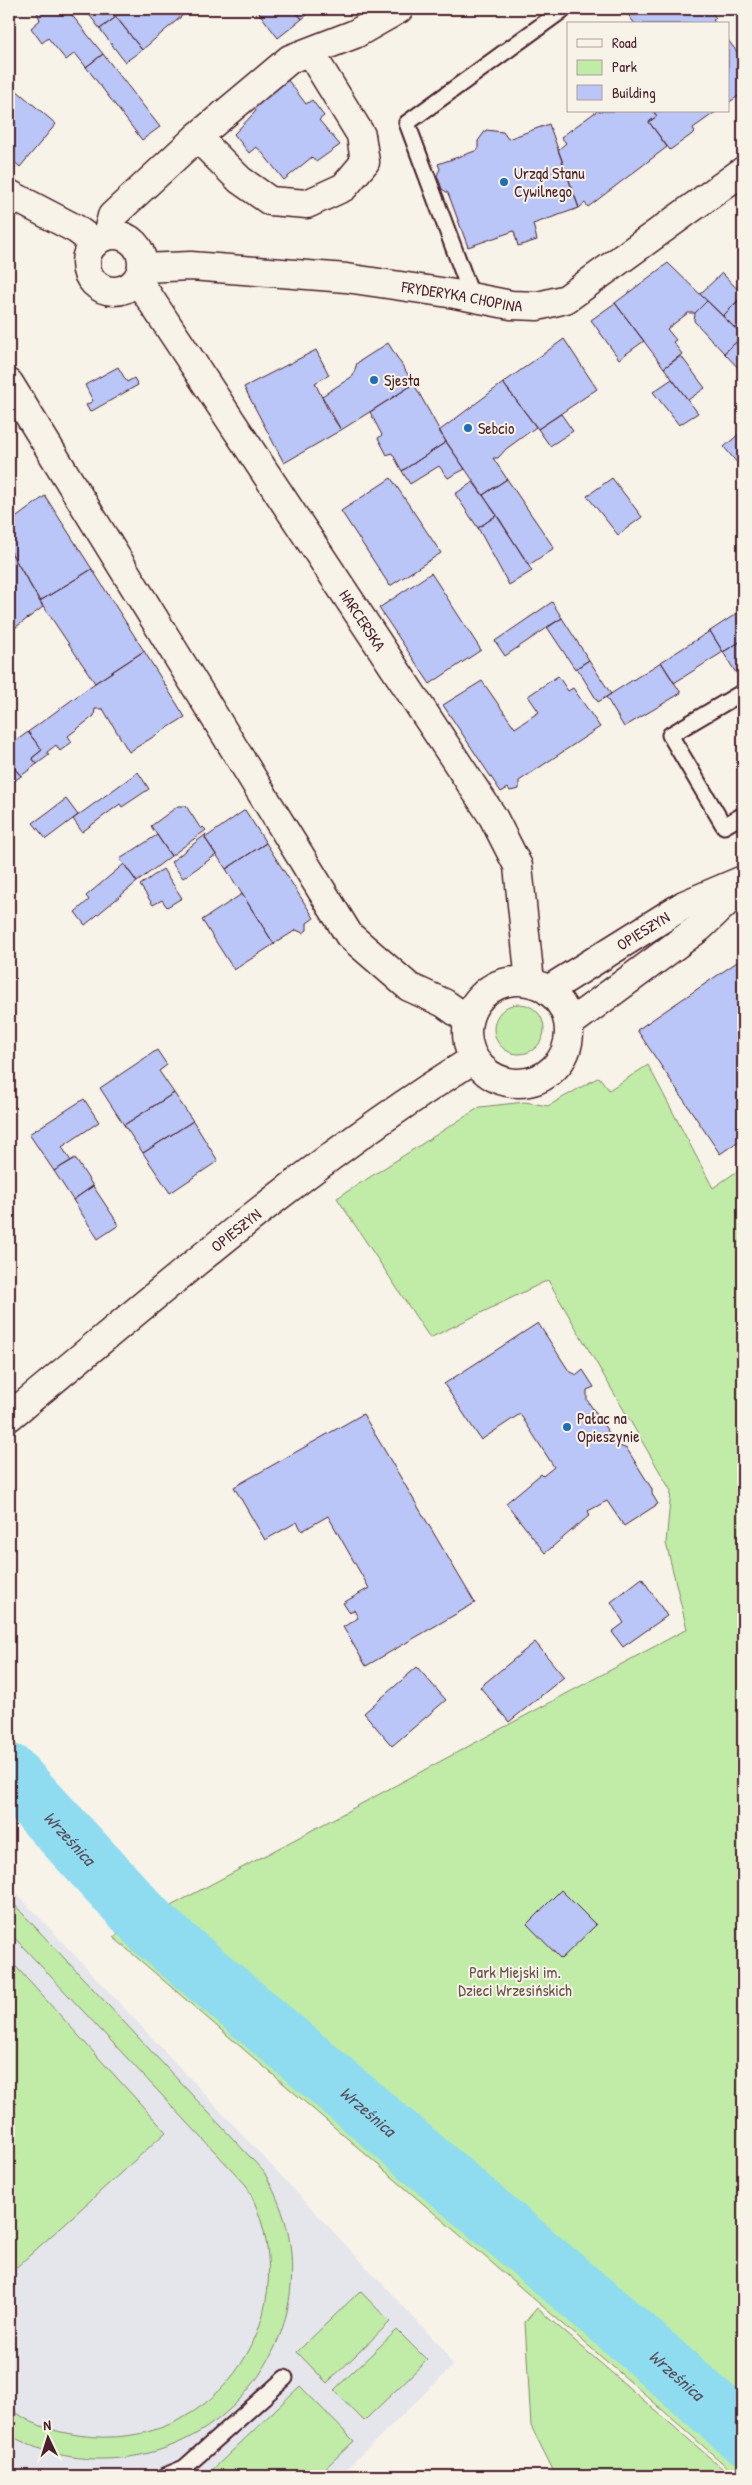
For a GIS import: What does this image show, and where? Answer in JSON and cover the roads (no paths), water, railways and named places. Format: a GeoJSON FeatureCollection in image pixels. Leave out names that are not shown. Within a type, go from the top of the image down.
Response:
{"type":"FeatureCollection","features":[{"type":"Feature","properties":{"kind":"street"},"geometry":{"type":"LineString","coordinates":[[101,240],[112,216],[196,137],[290,59],[355,34],[399,9]]}},
{"type":"Feature","properties":{"kind":"street"},"geometry":{"type":"LineString","coordinates":[[196,137],[240,180],[270,201],[307,204],[344,187],[365,162],[361,135],[310,52]]}},
{"type":"Feature","properties":{"kind":"street","name":"FRYDERYKA CHOPINA"},"geometry":{"type":"LineString","coordinates":[[139,275],[192,266],[346,278],[512,305],[538,306],[566,299],[743,171]]}},
{"type":"Feature","properties":{"kind":"street"},"geometry":{"type":"LineString","coordinates":[[9,194],[101,240]]}},
{"type":"Feature","properties":{"kind":"street"},"geometry":{"type":"LineString","coordinates":[[121,236],[133,243],[141,254],[139,275],[131,286],[118,292],[104,290],[92,282],[86,262],[90,248],[101,240],[121,236]]}},
{"type":"Feature","properties":{"kind":"street","name":"HARCERSKA"},"geometry":{"type":"LineString","coordinates":[[139,275],[145,291],[493,817],[518,866],[539,986]]}},
{"type":"Feature","properties":{"kind":"street"},"geometry":{"type":"LineString","coordinates":[[9,383],[349,935],[409,987],[444,1003],[468,1020]]}},
{"type":"Feature","properties":{"kind":"street","name":"OPIESZYN"},"geometry":{"type":"LineString","coordinates":[[539,986],[684,905],[743,880]]}},
{"type":"Feature","properties":{"kind":"street","name":"OPIESZYN"},"geometry":{"type":"LineString","coordinates":[[569,1024],[699,928],[743,886]]}},
{"type":"Feature","properties":{"kind":"street"},"geometry":{"type":"LineString","coordinates":[[510,981],[539,986],[562,1005],[569,1024],[568,1044],[560,1063],[544,1076],[526,1083],[506,1082],[487,1074],[474,1059],[467,1040],[468,1020],[476,1002],[491,988],[510,981]]}},
{"type":"Feature","properties":{"kind":"street","name":"OPIESZYN"},"geometry":{"type":"LineString","coordinates":[[9,1417],[266,1204],[418,1093],[474,1059]]}},
{"type":"Feature","properties":{"kind":"lane"},"geometry":{"type":"LineString","coordinates":[[472,297],[407,123],[564,9]]}},
{"type":"Feature","properties":{"kind":"lane"},"geometry":{"type":"LineString","coordinates":[[742,695],[670,735],[724,826],[743,815]]}},
{"type":"Feature","properties":{"kind":"lane"},"geometry":{"type":"LineString","coordinates":[[166,2476],[184,2468],[285,2378]]}},
{"type":"Feature","properties":{"kind":"waterway","name":"Wrześnica"},"geometry":{"type":"LineString","coordinates":[[9,1773],[153,1929],[628,2333],[743,2434]]}},
{"type":"Feature","properties":{"kind":"place","name":"Urząd Stanu Cywilnego"},"geometry":{"type":"Point","coordinates":[504,182]}},
{"type":"Feature","properties":{"kind":"place","name":"Sjesta"},"geometry":{"type":"Point","coordinates":[374,380]}},
{"type":"Feature","properties":{"kind":"place","name":"Sebcio"},"geometry":{"type":"Point","coordinates":[468,428]}},
{"type":"Feature","properties":{"kind":"place","name":"Pałac na Opieszynie"},"geometry":{"type":"Point","coordinates":[567,1427]}},
{"type":"Feature","properties":{"kind":"park label","name":"Park Miejski im. Dzieci Wrzesińskich"},"geometry":{"type":"Point","coordinates":[515,1981]}}]}
